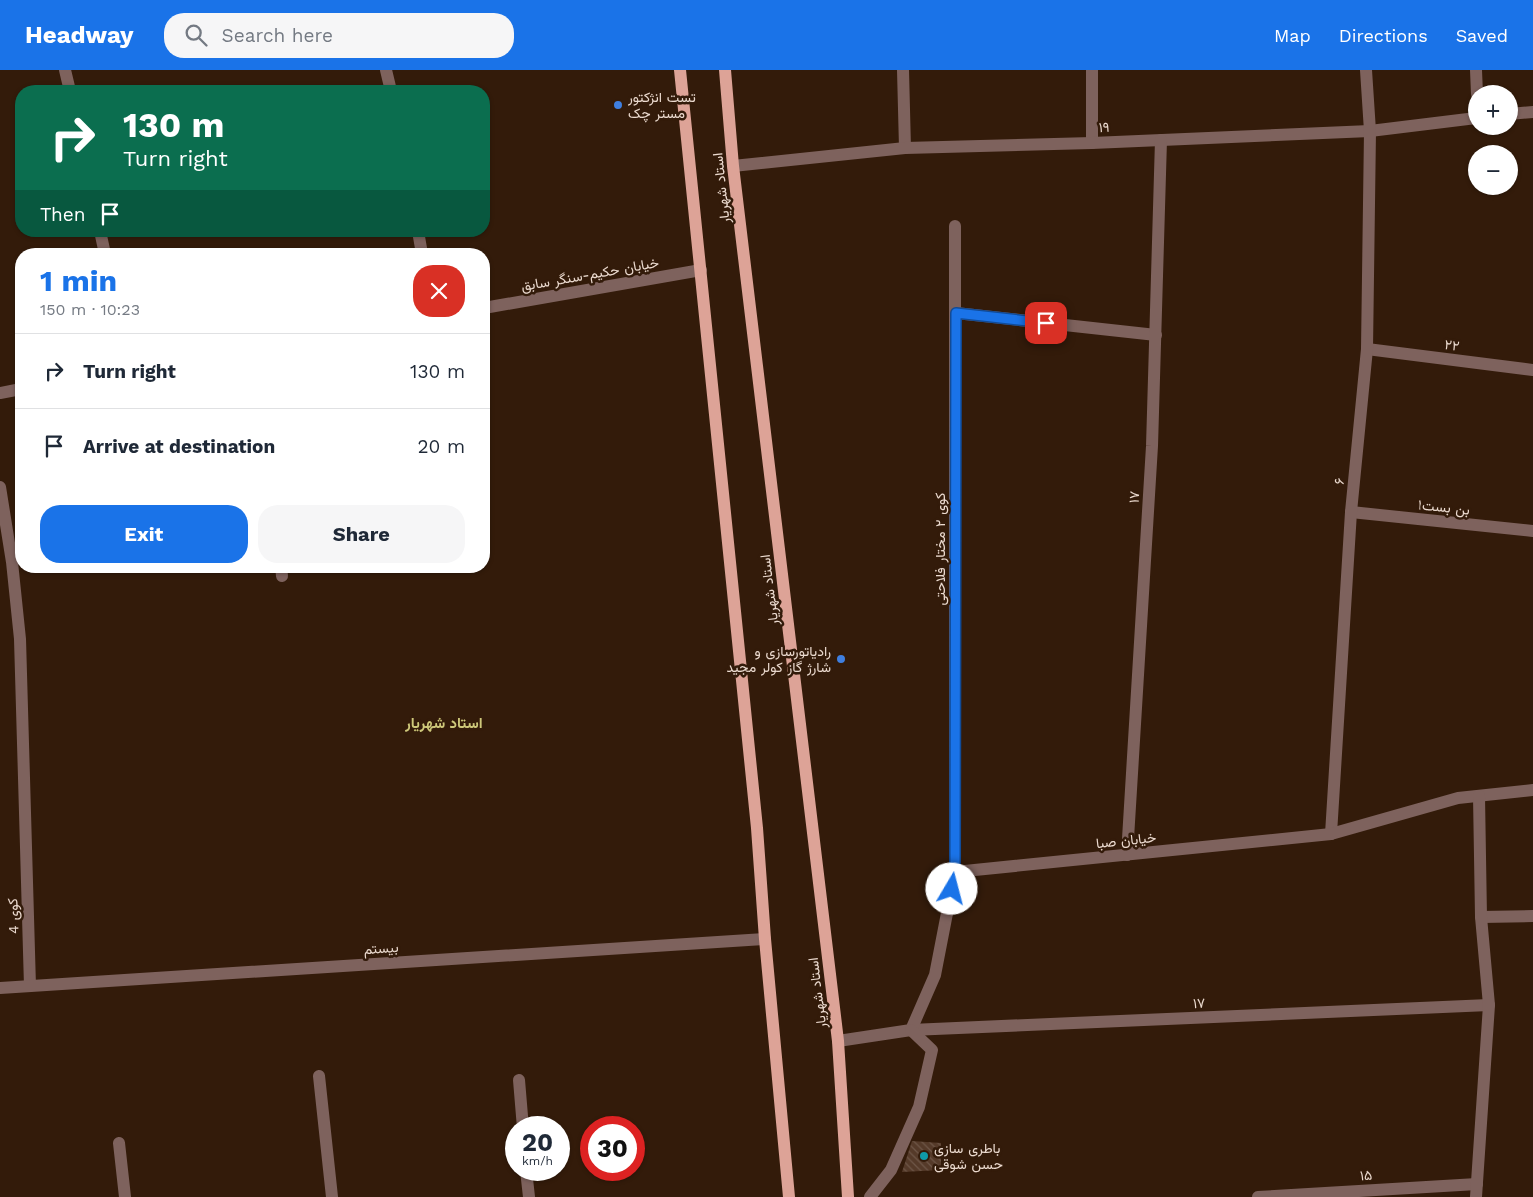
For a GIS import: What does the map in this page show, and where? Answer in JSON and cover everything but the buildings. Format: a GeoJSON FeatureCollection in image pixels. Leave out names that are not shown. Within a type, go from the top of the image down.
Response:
{"type":"FeatureCollection","features":[{"type":"Feature","properties":{"kind":"main road","name":"استاد شهریار"},"geometry":{"type":"LineString","coordinates":[[680,70],[756,818],[765,939],[789,1197]]}},
{"type":"Feature","properties":{"kind":"main road","name":"استاد شهریار"},"geometry":{"type":"LineString","coordinates":[[724,70],[733,166],[838,1041],[848,1197]]}},
{"type":"Feature","properties":{"kind":"street"},"geometry":{"type":"LineString","coordinates":[[65,70],[69,85]]}},
{"type":"Feature","properties":{"kind":"street"},"geometry":{"type":"LineString","coordinates":[[386,70],[390,85]]}},
{"type":"Feature","properties":{"kind":"street"},"geometry":{"type":"LineString","coordinates":[[903,70],[905,148]]}},
{"type":"Feature","properties":{"kind":"street"},"geometry":{"type":"LineString","coordinates":[[1092,70],[1092,143]]}},
{"type":"Feature","properties":{"kind":"street","name":"۶"},"geometry":{"type":"LineString","coordinates":[[1331,834],[1352,512],[1368,349],[1370,131],[1366,70]]}},
{"type":"Feature","properties":{"kind":"street"},"geometry":{"type":"LineString","coordinates":[[1476,70],[1477,85]]}},
{"type":"Feature","properties":{"kind":"street"},"geometry":{"type":"LineString","coordinates":[[1518,113],[1533,112]]}},
{"type":"Feature","properties":{"kind":"street","name":"۱۹"},"geometry":{"type":"LineString","coordinates":[[733,166],[905,148],[1092,143],[1370,131],[1468,119]]}},
{"type":"Feature","properties":{"kind":"street","name":"۱۷"},"geometry":{"type":"LineString","coordinates":[[1127,855],[1152,446],[1161,140]]}},
{"type":"Feature","properties":{"kind":"street","name":"کوی ۲ مختار فلاحتی"},"geometry":{"type":"LineString","coordinates":[[955,226],[955,872]]}},
{"type":"Feature","properties":{"kind":"street","name":"خیابان حکیم-سنگر سابق"},"geometry":{"type":"LineString","coordinates":[[490,307],[701,270]]}},
{"type":"Feature","properties":{"kind":"street"},"geometry":{"type":"LineString","coordinates":[[956,313],[1156,335]]}},
{"type":"Feature","properties":{"kind":"street","name":"۲۲"},"geometry":{"type":"LineString","coordinates":[[1368,349],[1533,370]]}},
{"type":"Feature","properties":{"kind":"street"},"geometry":{"type":"LineString","coordinates":[[0,392],[15,390]]}},
{"type":"Feature","properties":{"kind":"street","name":"کوی 4"},"geometry":{"type":"LineString","coordinates":[[0,487],[12,562],[20,639],[30,986]]}},
{"type":"Feature","properties":{"kind":"street","name":"بن بست۱"},"geometry":{"type":"LineString","coordinates":[[1352,512],[1533,531]]}},
{"type":"Feature","properties":{"kind":"street","name":"خیابان صبا"},"geometry":{"type":"LineString","coordinates":[[955,872],[1331,834],[1458,798],[1533,790]]}},
{"type":"Feature","properties":{"kind":"street"},"geometry":{"type":"LineString","coordinates":[[1476,1197],[1488,1005],[1481,917],[1479,796]]}},
{"type":"Feature","properties":{"kind":"street"},"geometry":{"type":"LineString","coordinates":[[911,1030],[935,975],[955,872]]}},
{"type":"Feature","properties":{"kind":"street"},"geometry":{"type":"LineString","coordinates":[[1481,917],[1533,916]]}},
{"type":"Feature","properties":{"kind":"street","name":"بیستم"},"geometry":{"type":"LineString","coordinates":[[0,988],[765,939]]}},
{"type":"Feature","properties":{"kind":"street","name":"۱۷"},"geometry":{"type":"LineString","coordinates":[[911,1030],[1488,1005]]}},
{"type":"Feature","properties":{"kind":"street"},"geometry":{"type":"LineString","coordinates":[[838,1041],[911,1030]]}},
{"type":"Feature","properties":{"kind":"street"},"geometry":{"type":"LineString","coordinates":[[870,1197],[891,1170],[919,1107],[932,1050],[911,1030]]}},
{"type":"Feature","properties":{"kind":"street"},"geometry":{"type":"LineString","coordinates":[[319,1076],[332,1197]]}},
{"type":"Feature","properties":{"kind":"street"},"geometry":{"type":"LineString","coordinates":[[519,1080],[522,1116]]}},
{"type":"Feature","properties":{"kind":"street"},"geometry":{"type":"LineString","coordinates":[[119,1143],[125,1197]]}},
{"type":"Feature","properties":{"kind":"street"},"geometry":{"type":"LineString","coordinates":[[527,1181],[529,1197]]}},
{"type":"Feature","properties":{"kind":"street","name":"۱۵"},"geometry":{"type":"LineString","coordinates":[[1258,1197],[1476,1184]]}},
{"type":"Feature","properties":{"kind":"place","name":"تست انژکتور مستر چک"},"geometry":{"type":"Point","coordinates":[618,105]}},
{"type":"Feature","properties":{"kind":"place","name":"رادیاتورسازی و شارژ گاز کولر مجید"},"geometry":{"type":"Point","coordinates":[841,659]}},
{"type":"Feature","properties":{"kind":"place","name":"باطری سازی حسن شوقی"},"geometry":{"type":"Point","coordinates":[924,1156]}},
{"type":"Feature","properties":{"kind":"district","name":"استاد شهریار"},"geometry":{"type":"Point","coordinates":[444,723]}},
{"type":"Feature","properties":{"kind":"route"},"geometry":{"type":"LineString","coordinates":[[952,889],[955,872],[956,313],[1046,323]]}}]}
